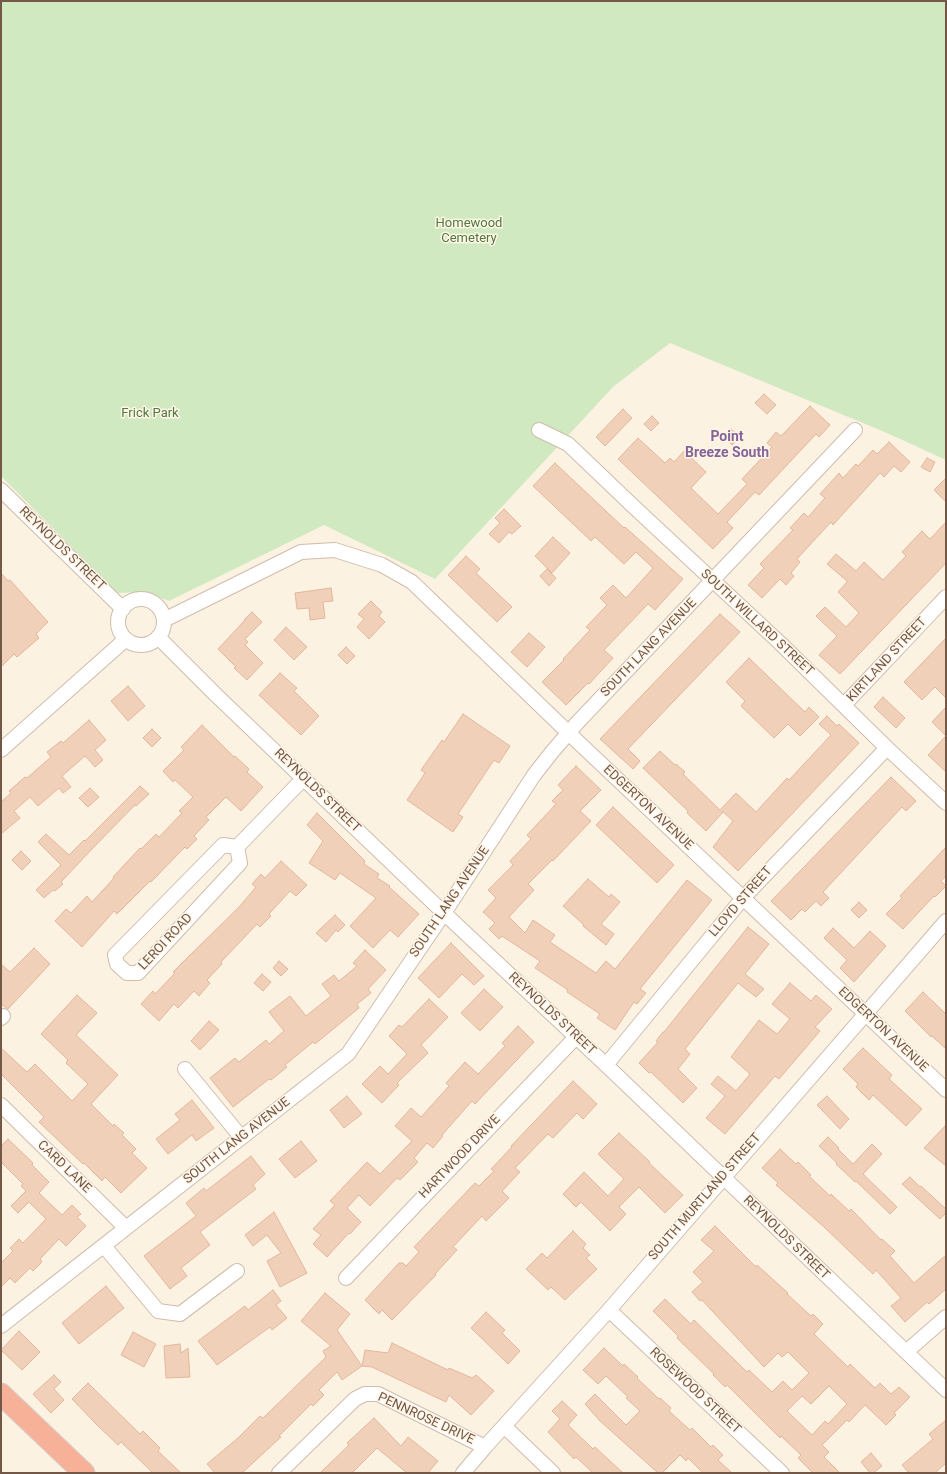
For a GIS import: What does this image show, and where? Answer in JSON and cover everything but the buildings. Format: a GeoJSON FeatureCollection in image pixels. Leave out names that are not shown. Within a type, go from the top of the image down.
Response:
{"type":"FeatureCollection","features":[{"type":"Feature","properties":{"kind":"highway"},"geometry":{"type":"LineString","coordinates":[[1,1394],[84,1473]]}},
{"type":"Feature","properties":{"kind":"street","name":"SOUTH WILLARD STREET"},"geometry":{"type":"LineString","coordinates":[[539,430],[568,444],[844,705],[887,748],[946,802]]}},
{"type":"Feature","properties":{"kind":"street","name":"SOUTH LANG AVENUE"},"geometry":{"type":"LineString","coordinates":[[1,1326],[348,1054],[444,913],[534,775],[568,732],[855,430]]}},
{"type":"Feature","properties":{"kind":"street","name":"REYNOLDS STREET"},"geometry":{"type":"LineString","coordinates":[[1,490],[123,609]]}},
{"type":"Feature","properties":{"kind":"street","name":"EDGERTON AVENUE"},"geometry":{"type":"LineString","coordinates":[[164,620],[301,552],[335,550],[382,564],[412,582],[946,1090]]}},
{"type":"Feature","properties":{"kind":"street","name":"KIRTLAND STREET"},"geometry":{"type":"LineString","coordinates":[[844,705],[946,597]]}},
{"type":"Feature","properties":{"kind":"street"},"geometry":{"type":"LineString","coordinates":[[135,600],[148,600],[156,604],[161,610],[164,620],[163,629],[158,637],[152,642],[136,644],[126,639],[119,628],[118,620],[123,609],[130,602],[135,600]]}},
{"type":"Feature","properties":{"kind":"street","name":"REYNOLDS STREET"},"geometry":{"type":"LineString","coordinates":[[158,637],[216,695],[444,913],[606,1065],[722,1178],[946,1390]]}},
{"type":"Feature","properties":{"kind":"street"},"geometry":{"type":"LineString","coordinates":[[1,750],[126,639]]}},
{"type":"Feature","properties":{"kind":"street","name":"LLOYD STREET"},"geometry":{"type":"LineString","coordinates":[[606,1065],[743,898],[887,748]]}},
{"type":"Feature","properties":{"kind":"street"},"geometry":{"type":"LineString","coordinates":[[237,847],[304,778]]}},
{"type":"Feature","properties":{"kind":"street","name":"LEROI ROAD"},"geometry":{"type":"LineString","coordinates":[[223,845],[237,847],[240,863],[138,973],[127,973],[117,964],[115,955],[223,845]]}},
{"type":"Feature","properties":{"kind":"street","name":"SOUTH MURTLAND STREET"},"geometry":{"type":"LineString","coordinates":[[463,1473],[609,1310],[946,920]]}},
{"type":"Feature","properties":{"kind":"street","name":"HARTWOOD DRIVE"},"geometry":{"type":"LineString","coordinates":[[346,1278],[576,1037]]}},
{"type":"Feature","properties":{"kind":"street"},"geometry":{"type":"LineString","coordinates":[[185,1069],[241,1138]]}},
{"type":"Feature","properties":{"kind":"street","name":"CARD LANE"},"geometry":{"type":"LineString","coordinates":[[1,1105],[126,1228]]}},
{"type":"Feature","properties":{"kind":"street"},"geometry":{"type":"LineString","coordinates":[[104,1246],[158,1310],[180,1314],[237,1271]]}},
{"type":"Feature","properties":{"kind":"street","name":"ROSEWOOD STREET"},"geometry":{"type":"LineString","coordinates":[[609,1310],[782,1473]]}},
{"type":"Feature","properties":{"kind":"street"},"geometry":{"type":"LineString","coordinates":[[906,1352],[946,1317]]}},
{"type":"Feature","properties":{"kind":"street","name":"PENNROSE DRIVE"},"geometry":{"type":"LineString","coordinates":[[279,1473],[355,1399],[365,1394],[378,1394],[485,1447]]}},
{"type":"Feature","properties":{"kind":"street"},"geometry":{"type":"LineString","coordinates":[[504,1426],[553,1473]]}},
{"type":"Feature","properties":{"kind":"green space","name":"Homewood Cemetery"},"geometry":{"type":"Polygon","coordinates":[[[1,1],[946,1],[946,460],[887,433],[670,343],[613,387],[435,579],[324,525],[169,601],[145,592],[117,593],[1,476],[1,1]]]}},
{"type":"Feature","properties":{"kind":"district","name":"Point Breeze South"},"geometry":{"type":"Point","coordinates":[727,446]}},
{"type":"Feature","properties":{"kind":"park label","name":"Frick Park"},"geometry":{"type":"Point","coordinates":[150,414]}}]}
